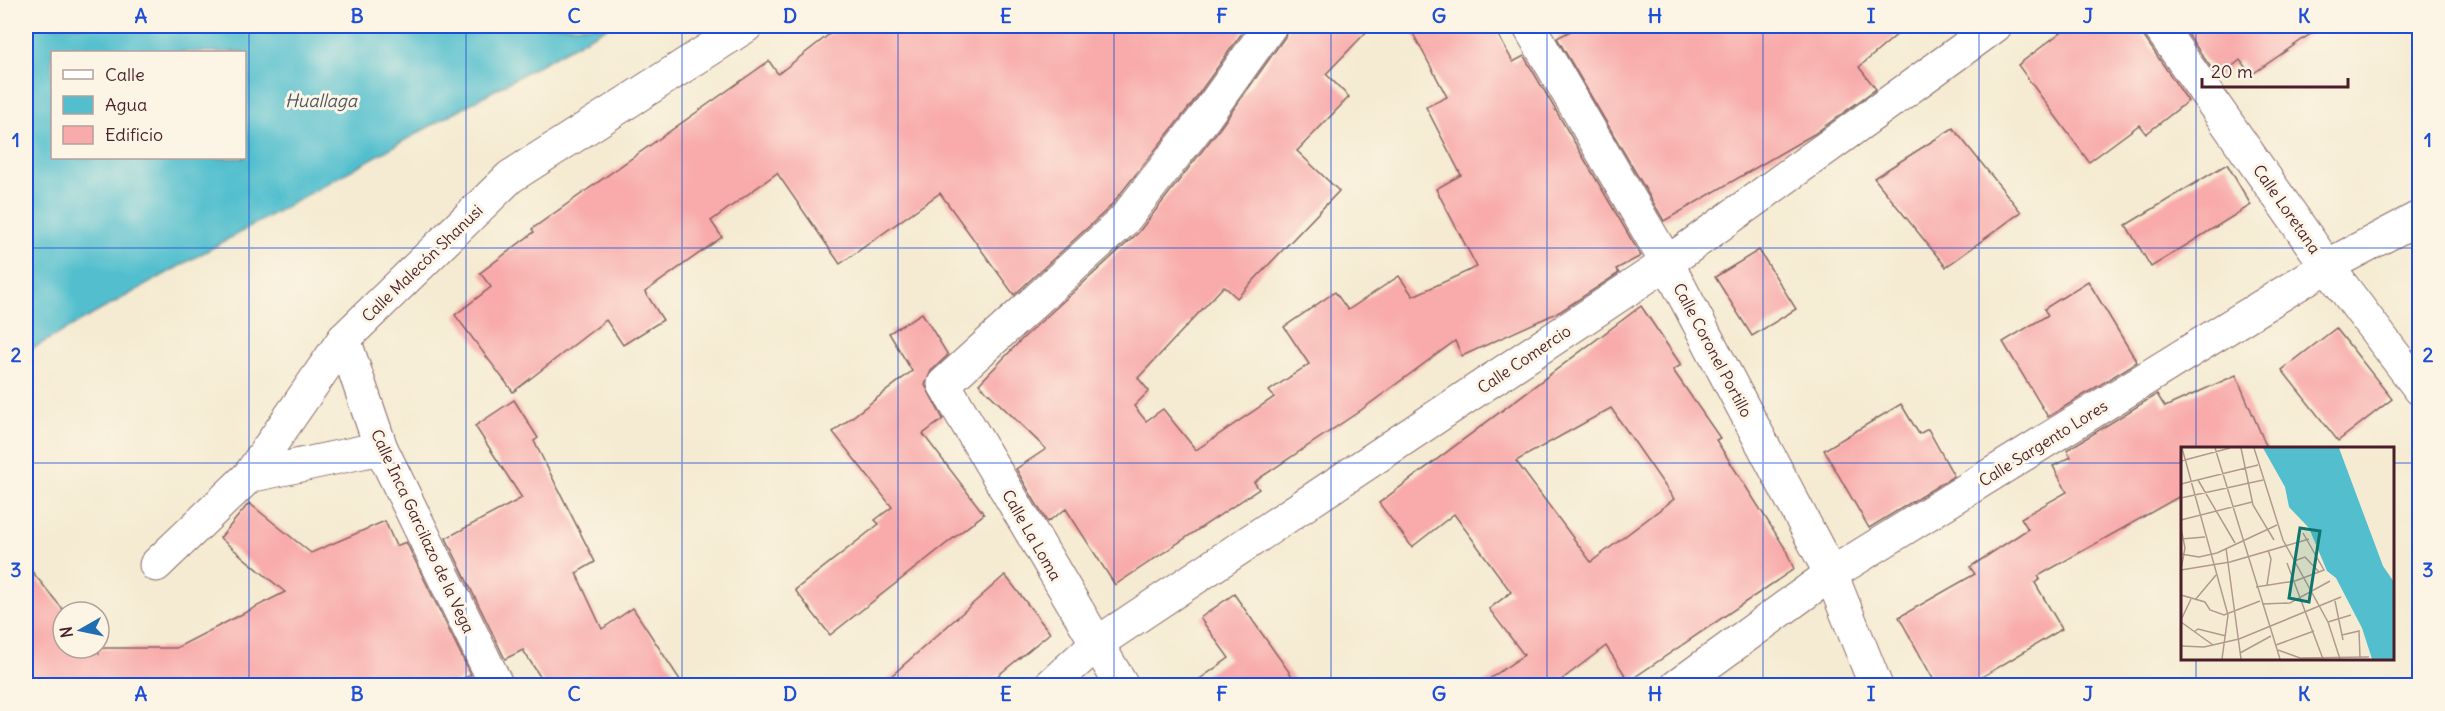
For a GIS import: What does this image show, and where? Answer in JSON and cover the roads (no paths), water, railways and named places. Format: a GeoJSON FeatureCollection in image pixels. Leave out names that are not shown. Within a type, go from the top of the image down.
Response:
{"type":"FeatureCollection","features":[{"type":"Feature","properties":{"kind":"street","name":"Calle Malecón Shanusi"},"geometry":{"type":"LineString","coordinates":[[156,564],[249,476],[344,339],[510,177],[746,26]]}},
{"type":"Feature","properties":{"kind":"street","name":"Calle La Loma"},"geometry":{"type":"LineString","coordinates":[[1122,686],[944,384],[1123,221],[1205,117],[1270,26]]}},
{"type":"Feature","properties":{"kind":"street","name":"Calle Coronel Portillo"},"geometry":{"type":"LineString","coordinates":[[1529,26],[1667,263],[1831,574],[1876,686]]}},
{"type":"Feature","properties":{"kind":"street","name":"Calle Comercio"},"geometry":{"type":"LineString","coordinates":[[1050,686],[1096,644],[1667,263],[1995,26]]}},
{"type":"Feature","properties":{"kind":"street","name":"Calle Loretana"},"geometry":{"type":"LineString","coordinates":[[2158,26],[2327,266],[2420,389]]}},
{"type":"Feature","properties":{"kind":"street","name":"Calle Sargento Lores"},"geometry":{"type":"LineString","coordinates":[[1677,686],[1831,574],[2327,266],[2420,217]]}},
{"type":"Feature","properties":{"kind":"street","name":"Calle Inca Garcilazo de la Vega"},"geometry":{"type":"LineString","coordinates":[[344,339],[381,448],[497,686]]}},
{"type":"Feature","properties":{"kind":"street"},"geometry":{"type":"LineString","coordinates":[[249,476],[381,448]]}},
{"type":"Feature","properties":{"kind":"water","name":"Huallaga"},"geometry":{"type":"Polygon","coordinates":[[[26,26],[609,26],[26,352],[26,26]]]}}]}
